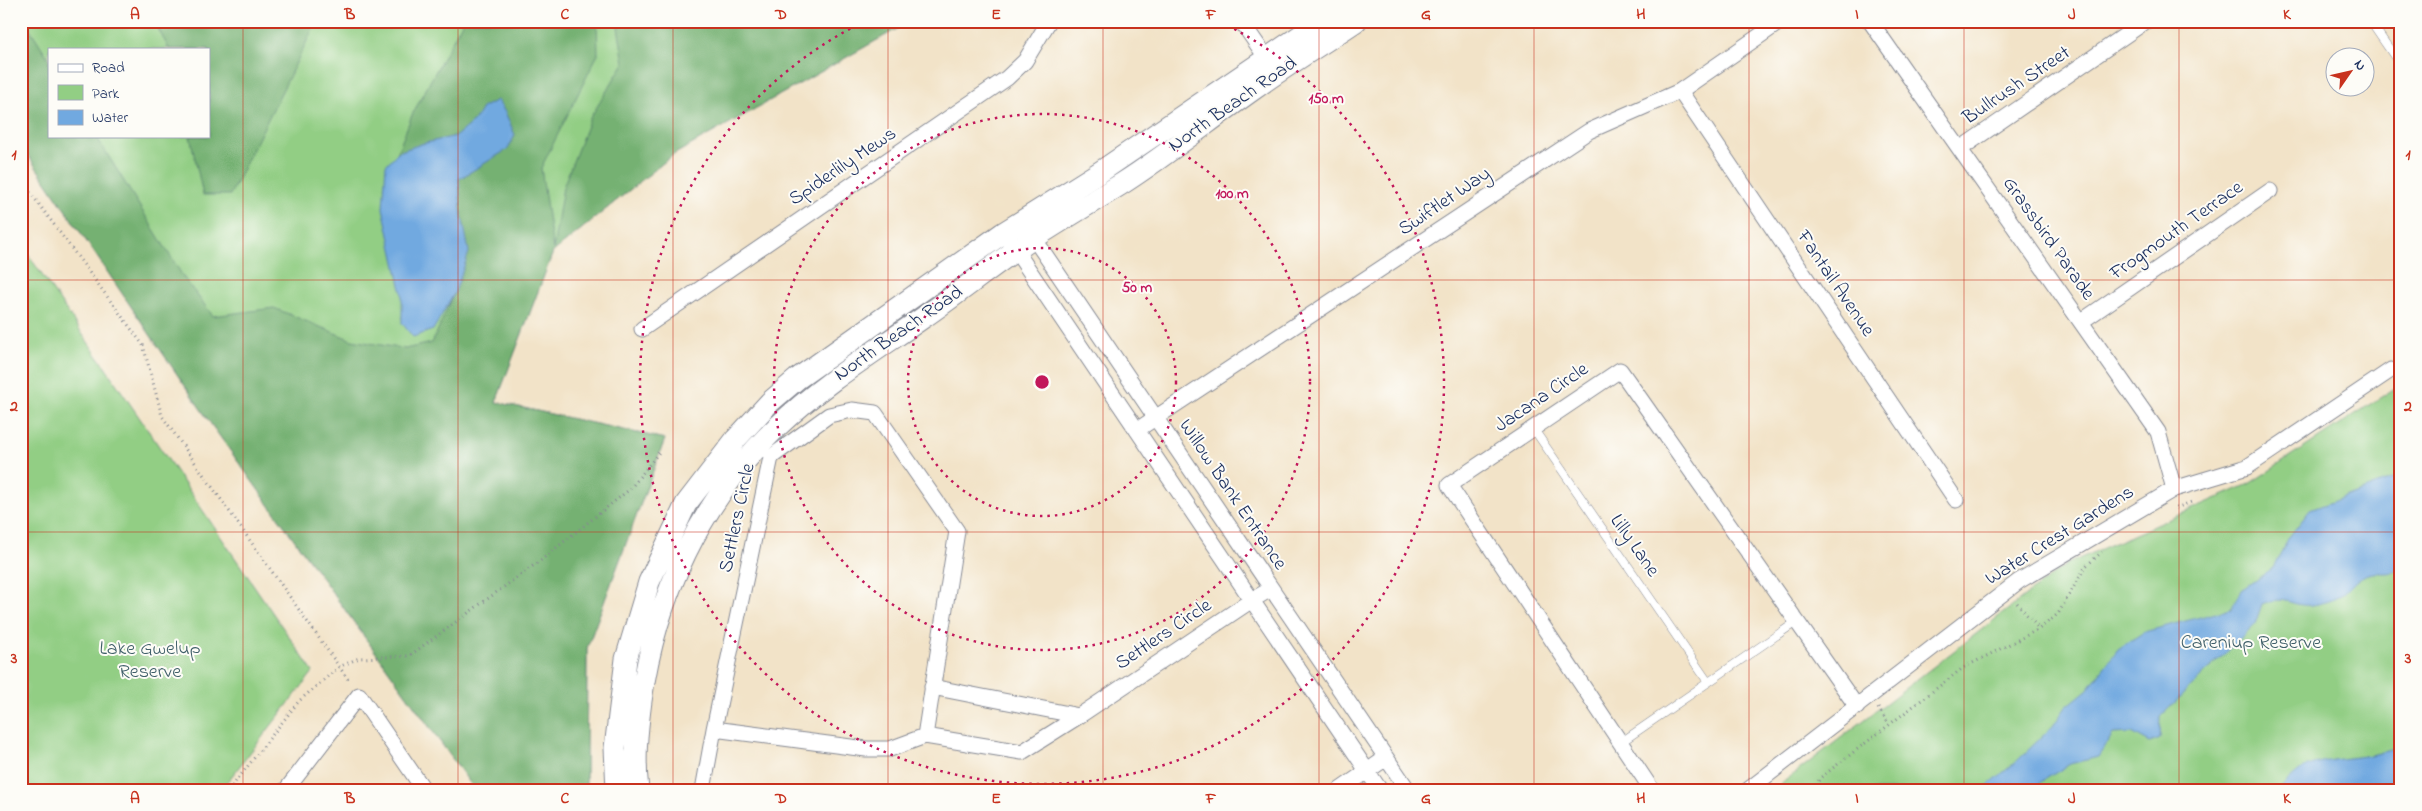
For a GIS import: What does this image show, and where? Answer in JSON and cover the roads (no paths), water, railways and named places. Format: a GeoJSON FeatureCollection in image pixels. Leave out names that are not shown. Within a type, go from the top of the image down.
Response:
{"type":"FeatureCollection","features":[{"type":"Feature","properties":{"kind":"main road","name":"North Beach Road"},"geometry":{"type":"LineString","coordinates":[[1272,66],[1322,21]]}},
{"type":"Feature","properties":{"kind":"main road","name":"North Beach Road"},"geometry":{"type":"LineString","coordinates":[[638,790],[635,743],[652,642],[663,603],[674,577],[717,497],[757,447],[835,378],[1016,251],[1028,230],[1100,172],[1272,66],[1356,21]]}},
{"type":"Feature","properties":{"kind":"main road","name":"North Beach Road"},"geometry":{"type":"LineString","coordinates":[[617,790],[615,748],[626,660],[649,582],[686,504],[736,439],[770,402],[797,379],[1004,234],[1028,230]]}},
{"type":"Feature","properties":{"kind":"street","name":"Spiderlily Mews"},"geometry":{"type":"LineString","coordinates":[[642,329],[1007,78],[1025,61],[1049,21]]}},
{"type":"Feature","properties":{"kind":"street"},"geometry":{"type":"LineString","coordinates":[[1241,21],[1272,66]]}},
{"type":"Feature","properties":{"kind":"street","name":"Swiftlet Way"},"geometry":{"type":"LineString","coordinates":[[1137,430],[1589,131],[1680,91],[1781,21]]}},
{"type":"Feature","properties":{"kind":"street","name":"Grassbird Parade"},"geometry":{"type":"LineString","coordinates":[[1870,21],[2158,432],[2174,489]]}},
{"type":"Feature","properties":{"kind":"street","name":"Bullrush Street"},"geometry":{"type":"LineString","coordinates":[[1960,149],[2146,21]]}},
{"type":"Feature","properties":{"kind":"street","name":"Fantail Avenue"},"geometry":{"type":"LineString","coordinates":[[1680,91],[1956,500]]}},
{"type":"Feature","properties":{"kind":"street","name":"Frogmouth Terrace"},"geometry":{"type":"LineString","coordinates":[[2082,321],[2270,191]]}},
{"type":"Feature","properties":{"kind":"street","name":"Willow Bank Entrance"},"geometry":{"type":"LineString","coordinates":[[1028,230],[1408,790]]}},
{"type":"Feature","properties":{"kind":"street"},"geometry":{"type":"LineString","coordinates":[[1004,234],[1380,790]]}},
{"type":"Feature","properties":{"kind":"street","name":"Jacana Circle"},"geometry":{"type":"LineString","coordinates":[[1652,790],[1449,485],[1620,370],[1857,707]]}},
{"type":"Feature","properties":{"kind":"street","name":"Water Crest Gardens"},"geometry":{"type":"LineString","coordinates":[[1748,790],[2019,581],[2174,489],[2247,467],[2392,370]]}},
{"type":"Feature","properties":{"kind":"street","name":"Settlers Circle"},"geometry":{"type":"LineString","coordinates":[[703,790],[771,457],[829,415],[852,410],[875,413],[957,531],[925,736],[1022,752],[1271,589]]}},
{"type":"Feature","properties":{"kind":"street"},"geometry":{"type":"LineString","coordinates":[[932,687],[1079,716]]}},
{"type":"Feature","properties":{"kind":"street"},"geometry":{"type":"LineString","coordinates":[[286,790],[359,695],[424,790]]}},
{"type":"Feature","properties":{"kind":"street"},"geometry":{"type":"LineString","coordinates":[[714,729],[866,749],[890,750],[925,736]]}},
{"type":"Feature","properties":{"kind":"street"},"geometry":{"type":"LineString","coordinates":[[1340,790],[1386,758]]}},
{"type":"Feature","properties":{"kind":"lane"},"geometry":{"type":"LineString","coordinates":[[2370,21],[2401,66]]}},
{"type":"Feature","properties":{"kind":"lane","name":"Lilly Lane"},"geometry":{"type":"LineString","coordinates":[[1533,428],[1708,682]]}},
{"type":"Feature","properties":{"kind":"lane"},"geometry":{"type":"LineString","coordinates":[[1620,743],[1796,622]]}},
{"type":"Feature","properties":{"kind":"water"},"geometry":{"type":"Polygon","coordinates":[[[497,100],[505,112],[515,135],[508,149],[459,179],[461,210],[469,252],[455,292],[433,330],[413,337],[402,323],[402,294],[383,208],[386,165],[398,152],[421,144],[456,136],[475,120],[482,108],[497,100]]]}},
{"type":"Feature","properties":{"kind":"water"},"geometry":{"type":"Polygon","coordinates":[[[2401,477],[2401,566],[2397,570],[2389,573],[2364,575],[2338,597],[2322,603],[2304,605],[2277,600],[2262,604],[2255,624],[2161,716],[2160,739],[2150,743],[2132,733],[2113,734],[2098,757],[2070,764],[2036,785],[2034,790],[1982,790],[2017,761],[2053,726],[2066,707],[2088,689],[2118,649],[2144,632],[2231,609],[2241,590],[2273,568],[2289,537],[2310,510],[2401,477]]]}},
{"type":"Feature","properties":{"kind":"water"},"geometry":{"type":"Polygon","coordinates":[[[2401,746],[2401,790],[2280,790],[2296,774],[2309,766],[2325,761],[2380,753],[2401,746]]]}},
{"type":"Feature","properties":{"kind":"park label","name":"Careniup Reserve"},"geometry":{"type":"Point","coordinates":[2251,643]}},
{"type":"Feature","properties":{"kind":"park label","name":"Lake Gwelup Reserve"},"geometry":{"type":"Point","coordinates":[150,660]}}]}
